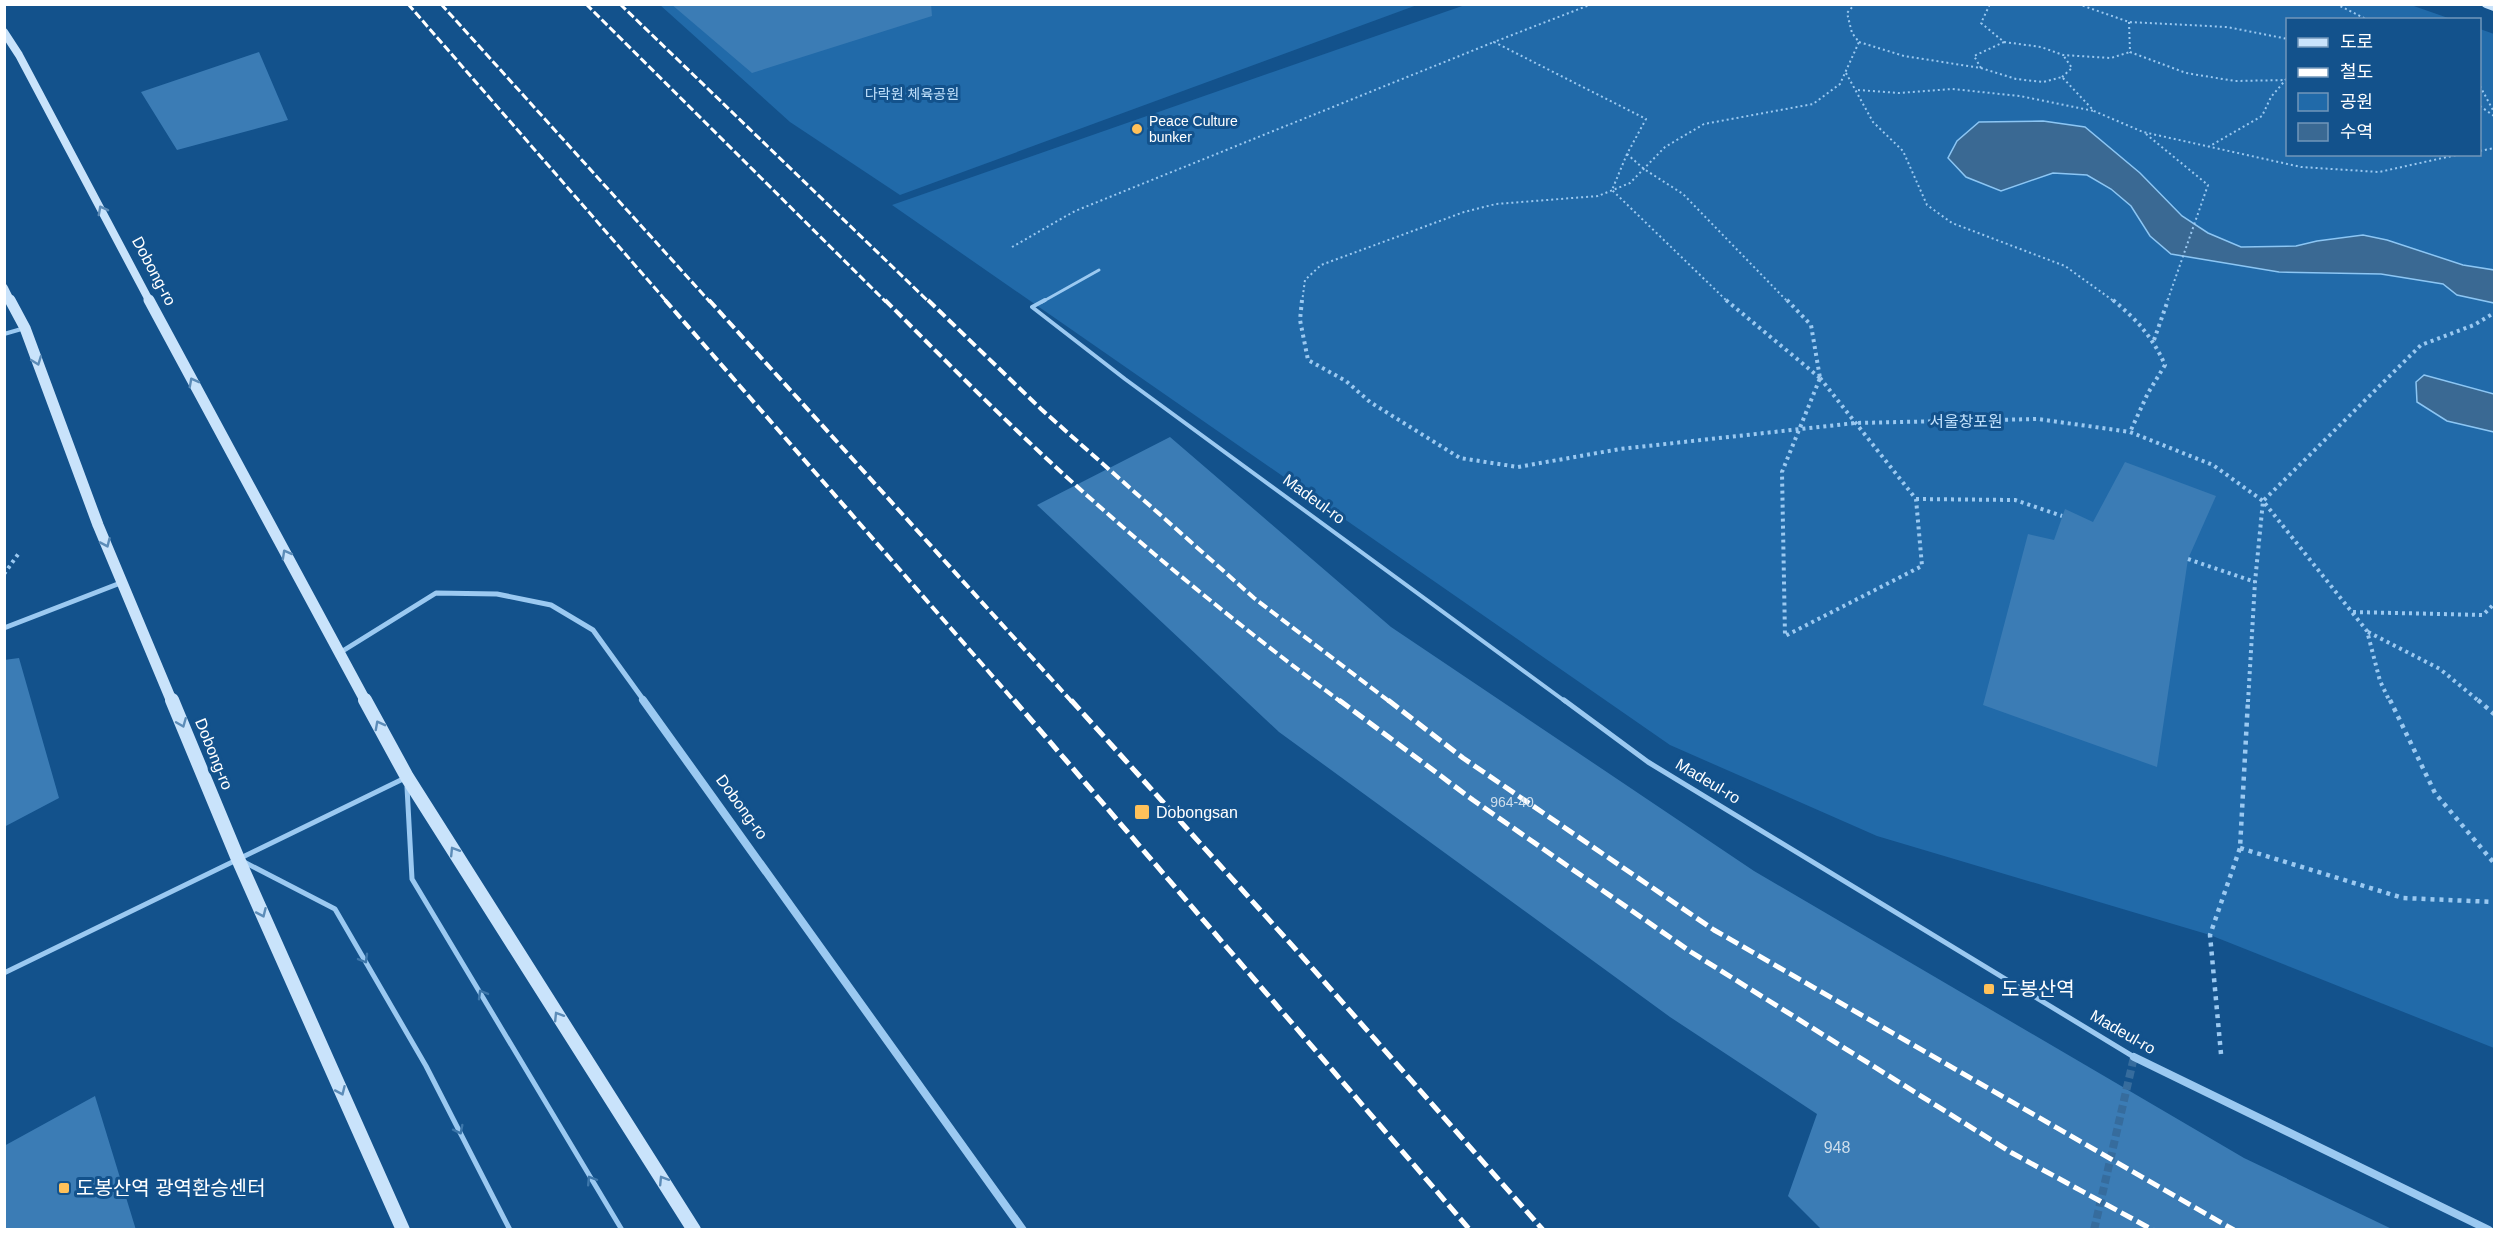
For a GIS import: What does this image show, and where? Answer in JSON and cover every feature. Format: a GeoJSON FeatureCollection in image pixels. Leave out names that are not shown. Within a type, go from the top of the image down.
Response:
{"type":"FeatureCollection","features":[{"type":"Feature","properties":{"kind":"main road"},"geometry":{"type":"LineString","coordinates":[[2486,4],[2494,8]]}},
{"type":"Feature","properties":{"kind":"main road","name":"Dobong-ro"},"geometry":{"type":"LineString","coordinates":[[4,32],[24,65],[241,473],[341,652],[407,777],[694,1230]]}},
{"type":"Feature","properties":{"kind":"main road","name":"Dobong-ro"},"geometry":{"type":"LineString","coordinates":[[4,288],[25,328],[98,525],[238,860],[403,1230]]}},
{"type":"Feature","properties":{"kind":"street"},"geometry":{"type":"LineString","coordinates":[[4,628],[123,582]]}},
{"type":"Feature","properties":{"kind":"street","name":"Dobong-ro"},"geometry":{"type":"LineString","coordinates":[[341,652],[436,593],[497,594],[551,605],[592,630],[1023,1230]]}},
{"type":"Feature","properties":{"kind":"street","name":"Madeul-ro"},"geometry":{"type":"LineString","coordinates":[[2134,1057],[2489,1230]]}},
{"type":"Feature","properties":{"kind":"lane","name":"Madeul-ro"},"geometry":{"type":"LineString","coordinates":[[1099,270],[1032,306],[1125,380],[1648,762],[2134,1057]]}},
{"type":"Feature","properties":{"kind":"lane"},"geometry":{"type":"LineString","coordinates":[[4,334],[25,328]]}},
{"type":"Feature","properties":{"kind":"lane"},"geometry":{"type":"LineString","coordinates":[[4,973],[407,777],[412,879],[622,1230]]}},
{"type":"Feature","properties":{"kind":"lane"},"geometry":{"type":"LineString","coordinates":[[238,860],[335,909],[426,1066],[510,1230]]}},
{"type":"Feature","properties":{"kind":"path"},"geometry":{"type":"LineString","coordinates":[[1012,247],[1075,212],[1592,4]]}},
{"type":"Feature","properties":{"kind":"path"},"geometry":{"type":"LineString","coordinates":[[1855,4],[1847,12],[1852,33],[1859,42],[1904,56],[1981,68],[2016,79],[2043,82],[2062,77],[2072,68],[2063,55]]}},
{"type":"Feature","properties":{"kind":"path"},"geometry":{"type":"LineString","coordinates":[[1990,4],[1981,23],[2004,42],[2041,47],[2063,55],[2111,58],[2130,52],[2186,73],[2235,81],[2286,79]]}},
{"type":"Feature","properties":{"kind":"path"},"geometry":{"type":"LineString","coordinates":[[2078,4],[2129,22],[2227,27],[2286,39]]}},
{"type":"Feature","properties":{"kind":"path"},"geometry":{"type":"LineString","coordinates":[[2337,4],[2364,18]]}},
{"type":"Feature","properties":{"kind":"path"},"geometry":{"type":"LineString","coordinates":[[2129,22],[2130,52]]}},
{"type":"Feature","properties":{"kind":"path"},"geometry":{"type":"LineString","coordinates":[[1494,42],[1646,119],[1627,154],[1612,190]]}},
{"type":"Feature","properties":{"kind":"path"},"geometry":{"type":"LineString","coordinates":[[1859,42],[1840,84],[1813,104],[1704,124],[1665,147],[1630,183],[1598,196],[1496,204],[1464,212],[1321,265],[1305,280],[1300,320],[1308,360],[1346,381],[1370,402],[1460,458],[1518,467],[1620,449],[1798,428],[1855,423],[2038,419],[2130,432],[2213,465],[2264,501],[2367,631],[2380,681],[2435,793],[2494,863]]}},
{"type":"Feature","properties":{"kind":"path"},"geometry":{"type":"LineString","coordinates":[[1981,68],[1974,56],[2004,42]]}},
{"type":"Feature","properties":{"kind":"path"},"geometry":{"type":"LineString","coordinates":[[1846,72],[1873,122],[1904,151],[1927,205],[1952,223],[2065,266],[2129,313],[2154,340],[2165,365],[2148,393],[2130,432]]}},
{"type":"Feature","properties":{"kind":"path"},"geometry":{"type":"LineString","coordinates":[[2062,77],[2094,111]]}},
{"type":"Feature","properties":{"kind":"path"},"geometry":{"type":"LineString","coordinates":[[2208,147],[2262,116],[2286,79]]}},
{"type":"Feature","properties":{"kind":"path"},"geometry":{"type":"LineString","coordinates":[[2481,88],[2494,114]]}},
{"type":"Feature","properties":{"kind":"path"},"geometry":{"type":"LineString","coordinates":[[1857,90],[1899,93],[1952,89],[2020,96],[2094,111],[2144,132],[2301,167],[2379,172],[2452,156]]}},
{"type":"Feature","properties":{"kind":"path"},"geometry":{"type":"LineString","coordinates":[[2144,132],[2208,185],[2154,340]]}},
{"type":"Feature","properties":{"kind":"path"},"geometry":{"type":"LineString","coordinates":[[1612,190],[1729,303],[1820,378],[1916,499],[1922,567],[1785,636],[1782,472],[1820,378],[1811,325],[1683,194],[1644,169],[1627,154]]}},
{"type":"Feature","properties":{"kind":"path"},"geometry":{"type":"LineString","coordinates":[[2225,1102],[2210,935],[2240,848],[2255,582],[2264,501],[2421,345],[2474,325],[2494,313]]}},
{"type":"Feature","properties":{"kind":"path"},"geometry":{"type":"LineString","coordinates":[[1916,499],[2015,500],[2062,516]]}},
{"type":"Feature","properties":{"kind":"path"},"geometry":{"type":"LineString","coordinates":[[4,573],[19,553]]}},
{"type":"Feature","properties":{"kind":"path"},"geometry":{"type":"LineString","coordinates":[[2188,559],[2255,582]]}},
{"type":"Feature","properties":{"kind":"path"},"geometry":{"type":"LineString","coordinates":[[2352,612],[2483,615],[2494,604]]}},
{"type":"Feature","properties":{"kind":"path"},"geometry":{"type":"LineString","coordinates":[[2367,631],[2440,669],[2494,714]]}},
{"type":"Feature","properties":{"kind":"path"},"geometry":{"type":"LineString","coordinates":[[2240,848],[2403,898],[2494,902]]}},
{"type":"Feature","properties":{"kind":"green space","name":"서울창포원"},"geometry":{"type":"Polygon","coordinates":[[[2408,4],[2448,18],[2286,18],[2286,156],[2481,156],[2481,29],[2494,34],[2494,1048],[2210,935],[1877,836],[1670,745],[892,205],[1465,5],[2408,4]]]}},
{"type":"Feature","properties":{"kind":"green space","name":"다락원 체육공원"},"geometry":{"type":"Polygon","coordinates":[[[660,5],[1417,5],[900,195],[790,122],[660,5]]]}},
{"type":"Feature","properties":{"kind":"water"},"geometry":{"type":"Polygon","coordinates":[[[2043,121],[2085,127],[2140,173],[2182,216],[2208,233],[2241,247],[2296,246],[2363,235],[2387,240],[2463,265],[2494,270],[2494,303],[2457,295],[2443,284],[2381,274],[2279,272],[2171,254],[2150,236],[2131,206],[2111,189],[2087,175],[2053,173],[2001,191],[1966,177],[1948,158],[1957,141],[1979,122],[2043,121]]]}},
{"type":"Feature","properties":{"kind":"water"},"geometry":{"type":"Polygon","coordinates":[[[2424,375],[2494,394],[2494,432],[2447,421],[2417,402],[2416,382],[2424,375]]]}},
{"type":"Feature","properties":{"kind":"building"},"geometry":{"type":"Polygon","coordinates":[[[671,4],[931,4],[932,16],[752,73],[671,4]]]}},
{"type":"Feature","properties":{"kind":"building"},"geometry":{"type":"Polygon","coordinates":[[[259,52],[288,120],[177,150],[141,92],[259,52]]]}},
{"type":"Feature","properties":{"kind":"building"},"geometry":{"type":"Polygon","coordinates":[[[1170,437],[1391,627],[1754,871],[2244,1158],[2394,1230],[1822,1230],[1788,1196],[1817,1114],[1670,1017],[1279,732],[1037,505],[1170,437]]]}},
{"type":"Feature","properties":{"kind":"building"},"geometry":{"type":"Polygon","coordinates":[[[2125,462],[2216,496],[2188,559],[2157,767],[1983,705],[2028,534],[2054,540],[2065,509],[2093,522],[2125,462]]]}},
{"type":"Feature","properties":{"kind":"building"},"geometry":{"type":"Polygon","coordinates":[[[19,658],[59,798],[4,827],[4,660],[19,658]]]}},
{"type":"Feature","properties":{"kind":"building","name":"도봉산역 광역환승센터"},"geometry":{"type":"Polygon","coordinates":[[[95,1096],[136,1230],[4,1230],[4,1146],[95,1096]]]}},
{"type":"Feature","properties":{"kind":"tunnel"},"geometry":{"type":"LineString","coordinates":[[2094,1230],[2134,1057]]}},
{"type":"Feature","properties":{"kind":"railway"},"geometry":{"type":"LineString","coordinates":[[408,4],[667,302]]}},
{"type":"Feature","properties":{"kind":"railway"},"geometry":{"type":"LineString","coordinates":[[441,4],[710,302]]}},
{"type":"Feature","properties":{"kind":"railway"},"geometry":{"type":"LineString","coordinates":[[586,4],[886,302]]}},
{"type":"Feature","properties":{"kind":"railway"},"geometry":{"type":"LineString","coordinates":[[620,4],[929,302]]}},
{"type":"Feature","properties":{"kind":"railway"},"geometry":{"type":"LineString","coordinates":[[665,300],[1015,702]]}},
{"type":"Feature","properties":{"kind":"railway"},"geometry":{"type":"LineString","coordinates":[[709,300],[1072,702]]}},
{"type":"Feature","properties":{"kind":"railway"},"geometry":{"type":"LineString","coordinates":[[885,300],[995,410],[1090,498],[1214,603],[1341,702]]}},
{"type":"Feature","properties":{"kind":"railway"},"geometry":{"type":"LineString","coordinates":[[928,300],[1041,409],[1254,598],[1390,702]]}},
{"type":"Feature","properties":{"kind":"railway"},"geometry":{"type":"LineString","coordinates":[[1014,700],[1470,1230]]}},
{"type":"Feature","properties":{"kind":"railway"},"geometry":{"type":"LineString","coordinates":[[1071,700],[1299,953],[1543,1230]]}},
{"type":"Feature","properties":{"kind":"railway"},"geometry":{"type":"LineString","coordinates":[[1339,700],[1473,800],[1691,952],[2012,1153],[2153,1230]]}},
{"type":"Feature","properties":{"kind":"railway"},"geometry":{"type":"LineString","coordinates":[[1388,700],[1463,758],[1714,930],[2234,1230]]}},
{"type":"Feature","properties":{"kind":"place","name":"Peace Culture bunker"},"geometry":{"type":"Point","coordinates":[1137,129]}},
{"type":"Feature","properties":{"kind":"place","name":"Dobongsan"},"geometry":{"type":"Point","coordinates":[1142,812]}},
{"type":"Feature","properties":{"kind":"place","name":"도봉산역"},"geometry":{"type":"Point","coordinates":[1989,989]}},
{"type":"Feature","properties":{"kind":"place","name":"도봉산역 광역환승센터"},"geometry":{"type":"Point","coordinates":[64,1188]}}]}
